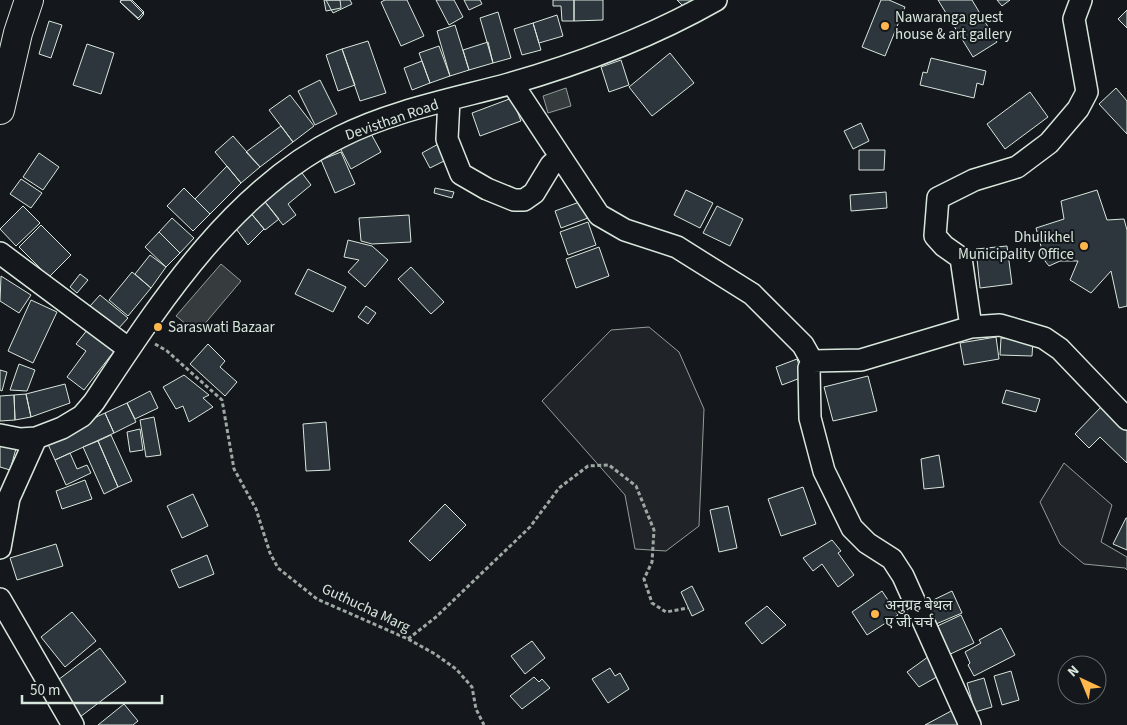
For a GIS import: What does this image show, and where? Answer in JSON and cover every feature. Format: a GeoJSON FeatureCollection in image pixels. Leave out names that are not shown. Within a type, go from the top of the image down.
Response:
{"type":"FeatureCollection","features":[{"type":"Feature","properties":{"kind":"highway"},"geometry":{"type":"LineString","coordinates":[[0,110],[18,33],[29,0]]}},
{"type":"Feature","properties":{"kind":"street","name":"Devisthan Road"},"geometry":{"type":"LineString","coordinates":[[0,435],[20,440],[36,438],[62,428],[82,416],[94,402],[165,296],[217,234],[254,198],[288,170],[340,137],[379,120],[512,83],[601,53],[681,20],[716,0]]}},
{"type":"Feature","properties":{"kind":"street"},"geometry":{"type":"LineString","coordinates":[[971,327],[961,258],[944,246],[935,236],[938,198],[974,180],[1017,167],[1048,143],[1078,109],[1086,92],[1074,19],[1082,0]]}},
{"type":"Feature","properties":{"kind":"street"},"geometry":{"type":"LineString","coordinates":[[512,83],[599,215],[625,230],[677,247],[752,294],[803,345],[812,361]]}},
{"type":"Feature","properties":{"kind":"street"},"geometry":{"type":"LineString","coordinates":[[449,100],[447,139],[461,174],[487,190],[514,200],[524,200],[534,193],[551,166],[560,157]]}},
{"type":"Feature","properties":{"kind":"street"},"geometry":{"type":"LineString","coordinates":[[0,254],[135,341]]}},
{"type":"Feature","properties":{"kind":"street"},"geometry":{"type":"LineString","coordinates":[[812,361],[861,360],[971,327],[1000,325],[1044,338],[1060,349],[1127,419]]}},
{"type":"Feature","properties":{"kind":"street"},"geometry":{"type":"LineString","coordinates":[[812,361],[808,368],[810,418],[824,471],[852,528],[867,544],[892,559],[903,576],[970,725]]}},
{"type":"Feature","properties":{"kind":"street"},"geometry":{"type":"LineString","coordinates":[[0,548],[9,498],[36,438]]}},
{"type":"Feature","properties":{"kind":"street"},"geometry":{"type":"LineString","coordinates":[[0,599],[73,725]]}},
{"type":"Feature","properties":{"kind":"path","name":"Guthucha Marg"},"geometry":{"type":"LineString","coordinates":[[135,341],[167,351],[222,400],[234,469],[256,509],[270,553],[278,568],[317,599],[408,639],[435,654],[456,669],[472,687],[476,710],[484,725]]}},
{"type":"Feature","properties":{"kind":"path"},"geometry":{"type":"LineString","coordinates":[[408,639],[436,617],[530,526],[558,488],[588,466],[609,465],[636,486],[654,530],[652,562],[644,579],[652,603],[666,612],[688,608]]}},
{"type":"Feature","properties":{"kind":"shaded area"},"geometry":{"type":"Polygon","coordinates":[[[566,88],[571,106],[548,113],[543,96],[566,88]]]}},
{"type":"Feature","properties":{"kind":"shaded area"},"geometry":{"type":"Polygon","coordinates":[[[221,264],[241,281],[197,333],[176,316],[221,264]]]}},
{"type":"Feature","properties":{"kind":"shaded area"},"geometry":{"type":"Polygon","coordinates":[[[649,327],[679,352],[704,409],[699,526],[666,551],[635,549],[625,495],[542,401],[611,330],[649,327]]]}},
{"type":"Feature","properties":{"kind":"shaded area"},"geometry":{"type":"Polygon","coordinates":[[[1064,463],[1112,505],[1101,542],[1127,557],[1127,570],[1125,568],[1084,564],[1060,544],[1040,502],[1064,463]]]}},
{"type":"Feature","properties":{"kind":"building"},"geometry":{"type":"Polygon","coordinates":[[[121,0],[130,0],[144,14],[139,20],[120,2],[121,0]]]}},
{"type":"Feature","properties":{"kind":"building"},"geometry":{"type":"Polygon","coordinates":[[[122,0],[132,0],[144,12],[138,18],[120,2],[122,0]]]}},
{"type":"Feature","properties":{"kind":"building"},"geometry":{"type":"Polygon","coordinates":[[[324,0],[340,0],[341,8],[326,11],[324,0]]]}},
{"type":"Feature","properties":{"kind":"building"},"geometry":{"type":"Polygon","coordinates":[[[326,0],[350,0],[352,4],[333,13],[326,0]]]}},
{"type":"Feature","properties":{"kind":"building"},"geometry":{"type":"Polygon","coordinates":[[[385,0],[407,0],[424,36],[401,46],[381,2],[385,0]]]}},
{"type":"Feature","properties":{"kind":"building"},"geometry":{"type":"Polygon","coordinates":[[[436,0],[454,0],[463,17],[449,25],[436,0]]]}},
{"type":"Feature","properties":{"kind":"building"},"geometry":{"type":"Polygon","coordinates":[[[464,0],[480,0],[482,4],[469,10],[464,0]]]}},
{"type":"Feature","properties":{"kind":"building"},"geometry":{"type":"Polygon","coordinates":[[[553,0],[574,0],[574,21],[562,21],[561,6],[553,6],[553,0]]]}},
{"type":"Feature","properties":{"kind":"building"},"geometry":{"type":"Polygon","coordinates":[[[574,0],[603,0],[603,20],[574,21],[574,0]]]}},
{"type":"Feature","properties":{"kind":"building"},"geometry":{"type":"Polygon","coordinates":[[[677,0],[693,0],[685,8],[677,0]]]}},
{"type":"Feature","properties":{"kind":"building"},"geometry":{"type":"Polygon","coordinates":[[[881,0],[889,0],[905,7],[885,56],[862,47],[881,0]]]}},
{"type":"Feature","properties":{"kind":"building"},"geometry":{"type":"Polygon","coordinates":[[[938,0],[972,0],[997,42],[973,57],[938,0]]]}},
{"type":"Feature","properties":{"kind":"building"},"geometry":{"type":"Polygon","coordinates":[[[997,0],[1010,0],[1002,6],[997,0]]]}},
{"type":"Feature","properties":{"kind":"building"},"geometry":{"type":"Polygon","coordinates":[[[1127,10],[1127,28],[1118,19],[1127,10]]]}},
{"type":"Feature","properties":{"kind":"building"},"geometry":{"type":"Polygon","coordinates":[[[498,12],[511,58],[493,63],[480,18],[498,12]]]}},
{"type":"Feature","properties":{"kind":"building"},"geometry":{"type":"Polygon","coordinates":[[[557,15],[563,36],[539,43],[533,23],[557,15]]]}},
{"type":"Feature","properties":{"kind":"building"},"geometry":{"type":"Polygon","coordinates":[[[49,21],[62,25],[51,58],[39,54],[49,21]]]}},
{"type":"Feature","properties":{"kind":"building"},"geometry":{"type":"Polygon","coordinates":[[[533,23],[541,50],[522,55],[514,29],[533,23]]]}},
{"type":"Feature","properties":{"kind":"building"},"geometry":{"type":"Polygon","coordinates":[[[455,25],[469,70],[450,76],[437,31],[455,25]]]}},
{"type":"Feature","properties":{"kind":"building"},"geometry":{"type":"Polygon","coordinates":[[[368,41],[386,93],[360,101],[342,49],[368,41]]]}},
{"type":"Feature","properties":{"kind":"building"},"geometry":{"type":"Polygon","coordinates":[[[488,42],[493,63],[469,70],[463,50],[488,42]]]}},
{"type":"Feature","properties":{"kind":"building"},"geometry":{"type":"Polygon","coordinates":[[[87,44],[114,53],[101,94],[73,85],[87,44]]]}},
{"type":"Feature","properties":{"kind":"building"},"geometry":{"type":"Polygon","coordinates":[[[439,46],[450,76],[430,83],[419,53],[439,46]]]}},
{"type":"Feature","properties":{"kind":"building"},"geometry":{"type":"Polygon","coordinates":[[[342,49],[355,85],[338,91],[326,55],[342,49]]]}},
{"type":"Feature","properties":{"kind":"building"},"geometry":{"type":"Polygon","coordinates":[[[670,53],[694,83],[652,116],[629,87],[670,53]]]}},
{"type":"Feature","properties":{"kind":"building"},"geometry":{"type":"Polygon","coordinates":[[[931,58],[986,71],[983,85],[977,83],[974,98],[920,85],[923,72],[927,73],[931,58]]]}},
{"type":"Feature","properties":{"kind":"building"},"geometry":{"type":"Polygon","coordinates":[[[621,60],[629,85],[609,92],[601,67],[621,60]]]}},
{"type":"Feature","properties":{"kind":"building"},"geometry":{"type":"Polygon","coordinates":[[[422,61],[430,83],[412,90],[404,68],[422,61]]]}},
{"type":"Feature","properties":{"kind":"building"},"geometry":{"type":"Polygon","coordinates":[[[320,80],[337,114],[315,125],[298,91],[320,80]]]}},
{"type":"Feature","properties":{"kind":"building"},"geometry":{"type":"Polygon","coordinates":[[[1116,88],[1127,101],[1127,134],[1099,104],[1116,88]]]}},
{"type":"Feature","properties":{"kind":"building"},"geometry":{"type":"Polygon","coordinates":[[[1030,92],[1048,117],[1005,149],[987,124],[1030,92]]]}},
{"type":"Feature","properties":{"kind":"building"},"geometry":{"type":"Polygon","coordinates":[[[290,95],[314,126],[293,142],[269,110],[290,95]]]}},
{"type":"Feature","properties":{"kind":"building"},"geometry":{"type":"Polygon","coordinates":[[[512,98],[521,121],[480,136],[472,113],[512,98]]]}},
{"type":"Feature","properties":{"kind":"building"},"geometry":{"type":"Polygon","coordinates":[[[861,123],[869,141],[853,149],[844,131],[861,123]]]}},
{"type":"Feature","properties":{"kind":"building"},"geometry":{"type":"Polygon","coordinates":[[[281,126],[293,142],[260,167],[246,152],[281,126]]]}},
{"type":"Feature","properties":{"kind":"building"},"geometry":{"type":"Polygon","coordinates":[[[369,130],[381,152],[351,169],[339,146],[369,130]]]}},
{"type":"Feature","properties":{"kind":"building"},"geometry":{"type":"Polygon","coordinates":[[[233,136],[260,167],[241,183],[215,152],[233,136]]]}},
{"type":"Feature","properties":{"kind":"building"},"geometry":{"type":"Polygon","coordinates":[[[440,143],[448,159],[430,168],[422,153],[440,143]]]}},
{"type":"Feature","properties":{"kind":"building"},"geometry":{"type":"Polygon","coordinates":[[[859,150],[885,150],[884,170],[859,170],[859,150]]]}},
{"type":"Feature","properties":{"kind":"building"},"geometry":{"type":"Polygon","coordinates":[[[341,152],[355,184],[335,193],[321,160],[341,152]]]}},
{"type":"Feature","properties":{"kind":"building"},"geometry":{"type":"Polygon","coordinates":[[[39,153],[59,167],[43,190],[23,177],[39,153]]]}},
{"type":"Feature","properties":{"kind":"building"},"geometry":{"type":"Polygon","coordinates":[[[227,166],[241,183],[210,214],[195,199],[227,166]]]}},
{"type":"Feature","properties":{"kind":"building"},"geometry":{"type":"Polygon","coordinates":[[[299,169],[311,185],[288,204],[296,215],[283,225],[262,198],[299,169]]]}},
{"type":"Feature","properties":{"kind":"building"},"geometry":{"type":"Polygon","coordinates":[[[21,179],[42,193],[31,208],[10,194],[21,179]]]}},
{"type":"Feature","properties":{"kind":"building"},"geometry":{"type":"Polygon","coordinates":[[[184,188],[210,214],[193,231],[167,206],[184,188]]]}},
{"type":"Feature","properties":{"kind":"building"},"geometry":{"type":"Polygon","coordinates":[[[435,188],[454,192],[452,198],[434,193],[435,188]]]}},
{"type":"Feature","properties":{"kind":"building"},"geometry":{"type":"Polygon","coordinates":[[[686,190],[713,203],[700,228],[674,215],[686,190]]]}},
{"type":"Feature","properties":{"kind":"building","name":"Dhulikhel Municipality Office"},"geometry":{"type":"Polygon","coordinates":[[[1097,190],[1107,220],[1124,219],[1127,230],[1127,306],[1119,308],[1111,271],[1091,293],[1070,280],[1078,261],[1060,261],[1049,266],[1045,261],[1036,228],[1064,219],[1061,201],[1097,190]]]}},
{"type":"Feature","properties":{"kind":"building"},"geometry":{"type":"Polygon","coordinates":[[[886,192],[887,208],[851,211],[850,195],[886,192]]]}},
{"type":"Feature","properties":{"kind":"building"},"geometry":{"type":"Polygon","coordinates":[[[262,198],[279,219],[265,230],[249,211],[262,198]]]}},
{"type":"Feature","properties":{"kind":"building"},"geometry":{"type":"Polygon","coordinates":[[[582,201],[588,218],[561,228],[555,211],[582,201]]]}},
{"type":"Feature","properties":{"kind":"building"},"geometry":{"type":"Polygon","coordinates":[[[23,206],[40,223],[16,246],[0,229],[23,206]]]}},
{"type":"Feature","properties":{"kind":"building"},"geometry":{"type":"Polygon","coordinates":[[[717,206],[743,219],[730,246],[703,233],[717,206]]]}},
{"type":"Feature","properties":{"kind":"building"},"geometry":{"type":"Polygon","coordinates":[[[249,211],[264,229],[248,245],[234,226],[249,211]]]}},
{"type":"Feature","properties":{"kind":"building"},"geometry":{"type":"Polygon","coordinates":[[[409,215],[411,242],[372,244],[361,241],[359,218],[409,215]]]}},
{"type":"Feature","properties":{"kind":"building"},"geometry":{"type":"Polygon","coordinates":[[[172,218],[194,238],[180,253],[159,232],[172,218]]]}},
{"type":"Feature","properties":{"kind":"building"},"geometry":{"type":"Polygon","coordinates":[[[588,222],[596,245],[568,255],[560,232],[588,222]]]}},
{"type":"Feature","properties":{"kind":"building"},"geometry":{"type":"Polygon","coordinates":[[[41,225],[71,255],[49,277],[19,247],[41,225]]]}},
{"type":"Feature","properties":{"kind":"building"},"geometry":{"type":"Polygon","coordinates":[[[159,232],[180,253],[166,267],[145,247],[159,232]]]}},
{"type":"Feature","properties":{"kind":"building"},"geometry":{"type":"Polygon","coordinates":[[[348,240],[372,246],[388,260],[365,287],[348,272],[359,260],[344,257],[348,240]]]}},
{"type":"Feature","properties":{"kind":"building"},"geometry":{"type":"Polygon","coordinates":[[[1007,246],[1012,284],[980,288],[976,249],[1007,246]]]}},
{"type":"Feature","properties":{"kind":"building"},"geometry":{"type":"Polygon","coordinates":[[[599,247],[609,276],[576,288],[566,259],[599,247]]]}},
{"type":"Feature","properties":{"kind":"building"},"geometry":{"type":"Polygon","coordinates":[[[150,255],[166,267],[151,288],[135,274],[150,255]]]}},
{"type":"Feature","properties":{"kind":"building"},"geometry":{"type":"Polygon","coordinates":[[[411,267],[444,302],[431,314],[398,279],[411,267]]]}},
{"type":"Feature","properties":{"kind":"building"},"geometry":{"type":"Polygon","coordinates":[[[308,269],[346,287],[333,312],[295,294],[308,269]]]}},
{"type":"Feature","properties":{"kind":"building"},"geometry":{"type":"Polygon","coordinates":[[[132,272],[151,288],[128,316],[109,300],[132,272]]]}},
{"type":"Feature","properties":{"kind":"building"},"geometry":{"type":"Polygon","coordinates":[[[80,274],[88,280],[77,293],[70,287],[80,274]]]}},
{"type":"Feature","properties":{"kind":"building"},"geometry":{"type":"Polygon","coordinates":[[[1,276],[31,295],[19,313],[0,301],[1,276]]]}},
{"type":"Feature","properties":{"kind":"building"},"geometry":{"type":"Polygon","coordinates":[[[100,295],[128,318],[118,329],[90,306],[100,295]]]}},
{"type":"Feature","properties":{"kind":"building"},"geometry":{"type":"Polygon","coordinates":[[[31,300],[57,312],[33,363],[8,351],[31,300]]]}},
{"type":"Feature","properties":{"kind":"building"},"geometry":{"type":"Polygon","coordinates":[[[366,306],[376,313],[368,324],[358,317],[366,306]]]}},
{"type":"Feature","properties":{"kind":"building"},"geometry":{"type":"Polygon","coordinates":[[[88,329],[115,350],[84,390],[67,377],[86,351],[76,344],[88,329]]]}},
{"type":"Feature","properties":{"kind":"building"},"geometry":{"type":"Polygon","coordinates":[[[996,337],[999,359],[964,365],[960,343],[996,337]]]}},
{"type":"Feature","properties":{"kind":"building"},"geometry":{"type":"Polygon","coordinates":[[[1001,338],[1033,340],[1032,356],[1000,355],[1001,338]]]}},
{"type":"Feature","properties":{"kind":"building"},"geometry":{"type":"Polygon","coordinates":[[[208,344],[225,361],[220,367],[237,382],[225,396],[190,364],[208,344]]]}},
{"type":"Feature","properties":{"kind":"building"},"geometry":{"type":"Polygon","coordinates":[[[797,359],[803,377],[782,385],[776,367],[797,359]]]}},
{"type":"Feature","properties":{"kind":"building"},"geometry":{"type":"Polygon","coordinates":[[[19,364],[35,370],[27,391],[10,390],[19,364]]]}},
{"type":"Feature","properties":{"kind":"building"},"geometry":{"type":"Polygon","coordinates":[[[0,370],[7,372],[2,391],[0,390],[0,370]]]}},
{"type":"Feature","properties":{"kind":"building"},"geometry":{"type":"Polygon","coordinates":[[[184,375],[209,395],[203,398],[213,407],[189,422],[183,406],[176,409],[163,387],[184,375]]]}},
{"type":"Feature","properties":{"kind":"building"},"geometry":{"type":"Polygon","coordinates":[[[868,376],[877,411],[833,421],[824,387],[868,376]]]}},
{"type":"Feature","properties":{"kind":"building"},"geometry":{"type":"Polygon","coordinates":[[[65,384],[70,403],[31,417],[26,394],[65,384]]]}},
{"type":"Feature","properties":{"kind":"building"},"geometry":{"type":"Polygon","coordinates":[[[1006,390],[1040,399],[1036,412],[1002,403],[1006,390]]]}},
{"type":"Feature","properties":{"kind":"building"},"geometry":{"type":"Polygon","coordinates":[[[150,391],[158,408],[135,419],[127,403],[150,391]]]}},
{"type":"Feature","properties":{"kind":"building"},"geometry":{"type":"Polygon","coordinates":[[[26,394],[31,417],[15,420],[14,395],[26,394]]]}},
{"type":"Feature","properties":{"kind":"building"},"geometry":{"type":"Polygon","coordinates":[[[14,395],[15,420],[0,421],[0,396],[14,395]]]}},
{"type":"Feature","properties":{"kind":"building"},"geometry":{"type":"Polygon","coordinates":[[[127,403],[136,422],[114,433],[105,413],[127,403]]]}},
{"type":"Feature","properties":{"kind":"building"},"geometry":{"type":"Polygon","coordinates":[[[1102,406],[1127,431],[1127,463],[1100,437],[1089,448],[1075,434],[1102,406]]]}},
{"type":"Feature","properties":{"kind":"building"},"geometry":{"type":"Polygon","coordinates":[[[105,413],[114,433],[55,460],[46,440],[105,413]]]}},
{"type":"Feature","properties":{"kind":"building"},"geometry":{"type":"Polygon","coordinates":[[[154,417],[161,455],[146,457],[140,420],[154,417]]]}},
{"type":"Feature","properties":{"kind":"building"},"geometry":{"type":"Polygon","coordinates":[[[326,422],[330,470],[306,471],[303,424],[326,422]]]}},
{"type":"Feature","properties":{"kind":"building"},"geometry":{"type":"Polygon","coordinates":[[[140,429],[143,450],[130,452],[127,432],[140,429]]]}},
{"type":"Feature","properties":{"kind":"building"},"geometry":{"type":"Polygon","coordinates":[[[111,435],[132,481],[118,487],[98,441],[111,435]]]}},
{"type":"Feature","properties":{"kind":"building"},"geometry":{"type":"Polygon","coordinates":[[[0,441],[17,445],[10,470],[0,467],[0,441]]]}},
{"type":"Feature","properties":{"kind":"building"},"geometry":{"type":"Polygon","coordinates":[[[98,441],[118,487],[104,494],[83,447],[98,441]]]}},
{"type":"Feature","properties":{"kind":"building"},"geometry":{"type":"Polygon","coordinates":[[[70,453],[77,469],[87,465],[91,473],[66,485],[55,460],[70,453]]]}},
{"type":"Feature","properties":{"kind":"building"},"geometry":{"type":"Polygon","coordinates":[[[939,455],[944,487],[924,489],[921,459],[939,455]]]}},
{"type":"Feature","properties":{"kind":"building"},"geometry":{"type":"Polygon","coordinates":[[[85,480],[92,499],[62,509],[56,491],[85,480]]]}},
{"type":"Feature","properties":{"kind":"building"},"geometry":{"type":"Polygon","coordinates":[[[803,487],[816,524],[781,536],[768,499],[803,487]]]}},
{"type":"Feature","properties":{"kind":"building"},"geometry":{"type":"Polygon","coordinates":[[[193,494],[208,526],[182,538],[167,506],[193,494]]]}},
{"type":"Feature","properties":{"kind":"building"},"geometry":{"type":"Polygon","coordinates":[[[445,504],[466,525],[430,561],[409,541],[445,504]]]}},
{"type":"Feature","properties":{"kind":"building"},"geometry":{"type":"Polygon","coordinates":[[[728,506],[737,548],[719,552],[710,510],[728,506]]]}},
{"type":"Feature","properties":{"kind":"building"},"geometry":{"type":"Polygon","coordinates":[[[1127,518],[1127,550],[1113,544],[1127,518]]]}},
{"type":"Feature","properties":{"kind":"building"},"geometry":{"type":"Polygon","coordinates":[[[832,540],[841,551],[838,553],[854,575],[838,587],[822,564],[813,571],[803,558],[832,540]]]}},
{"type":"Feature","properties":{"kind":"building"},"geometry":{"type":"Polygon","coordinates":[[[56,544],[63,566],[17,580],[10,558],[56,544]]]}},
{"type":"Feature","properties":{"kind":"building"},"geometry":{"type":"Polygon","coordinates":[[[207,555],[214,574],[179,588],[171,570],[207,555]]]}},
{"type":"Feature","properties":{"kind":"building"},"geometry":{"type":"Polygon","coordinates":[[[692,586],[704,610],[692,616],[681,592],[692,586]]]}},
{"type":"Feature","properties":{"kind":"building"},"geometry":{"type":"Polygon","coordinates":[[[882,591],[898,615],[867,635],[852,612],[882,591]]]}},
{"type":"Feature","properties":{"kind":"building"},"geometry":{"type":"Polygon","coordinates":[[[952,591],[962,613],[936,624],[927,603],[952,591]]]}},
{"type":"Feature","properties":{"kind":"building"},"geometry":{"type":"Polygon","coordinates":[[[767,606],[786,625],[762,644],[745,623],[767,606]]]}},
{"type":"Feature","properties":{"kind":"building"},"geometry":{"type":"Polygon","coordinates":[[[72,612],[96,641],[65,667],[41,637],[72,612]]]}},
{"type":"Feature","properties":{"kind":"building"},"geometry":{"type":"Polygon","coordinates":[[[961,615],[974,643],[944,657],[931,629],[961,615]]]}},
{"type":"Feature","properties":{"kind":"building"},"geometry":{"type":"Polygon","coordinates":[[[1001,628],[1015,655],[974,676],[968,665],[970,663],[965,652],[981,643],[979,640],[1001,628]]]}},
{"type":"Feature","properties":{"kind":"building"},"geometry":{"type":"Polygon","coordinates":[[[532,641],[545,658],[525,674],[511,656],[532,641]]]}},
{"type":"Feature","properties":{"kind":"building"},"geometry":{"type":"Polygon","coordinates":[[[100,648],[126,682],[80,717],[54,683],[100,648]]]}},
{"type":"Feature","properties":{"kind":"building"},"geometry":{"type":"Polygon","coordinates":[[[932,654],[942,674],[919,687],[907,672],[932,654]]]}},
{"type":"Feature","properties":{"kind":"building"},"geometry":{"type":"Polygon","coordinates":[[[610,668],[615,676],[620,673],[629,689],[608,703],[592,679],[610,668]]]}},
{"type":"Feature","properties":{"kind":"building"},"geometry":{"type":"Polygon","coordinates":[[[1011,671],[1019,700],[1002,705],[994,676],[1011,671]]]}},
{"type":"Feature","properties":{"kind":"building"},"geometry":{"type":"Polygon","coordinates":[[[534,677],[539,682],[542,679],[550,688],[522,709],[510,696],[534,677]]]}},
{"type":"Feature","properties":{"kind":"building"},"geometry":{"type":"Polygon","coordinates":[[[984,678],[992,707],[975,712],[967,683],[984,678]]]}},
{"type":"Feature","properties":{"kind":"building"},"geometry":{"type":"Polygon","coordinates":[[[124,704],[138,721],[133,725],[98,725],[124,704]]]}},
{"type":"Feature","properties":{"kind":"building"},"geometry":{"type":"Polygon","coordinates":[[[953,710],[960,725],[925,725],[953,710]]]}},
{"type":"Feature","properties":{"kind":"place","name":"Nawaranga guest house & art gallery"},"geometry":{"type":"Point","coordinates":[885,26]}},
{"type":"Feature","properties":{"kind":"place","name":"Dhulikhel Municipality Office"},"geometry":{"type":"Point","coordinates":[1084,246]}},
{"type":"Feature","properties":{"kind":"place","name":"Saraswati Bazaar"},"geometry":{"type":"Point","coordinates":[158,327]}},
{"type":"Feature","properties":{"kind":"place","name":"अनुग्रह बेथल ए जी चर्च"},"geometry":{"type":"Point","coordinates":[875,614]}}]}
